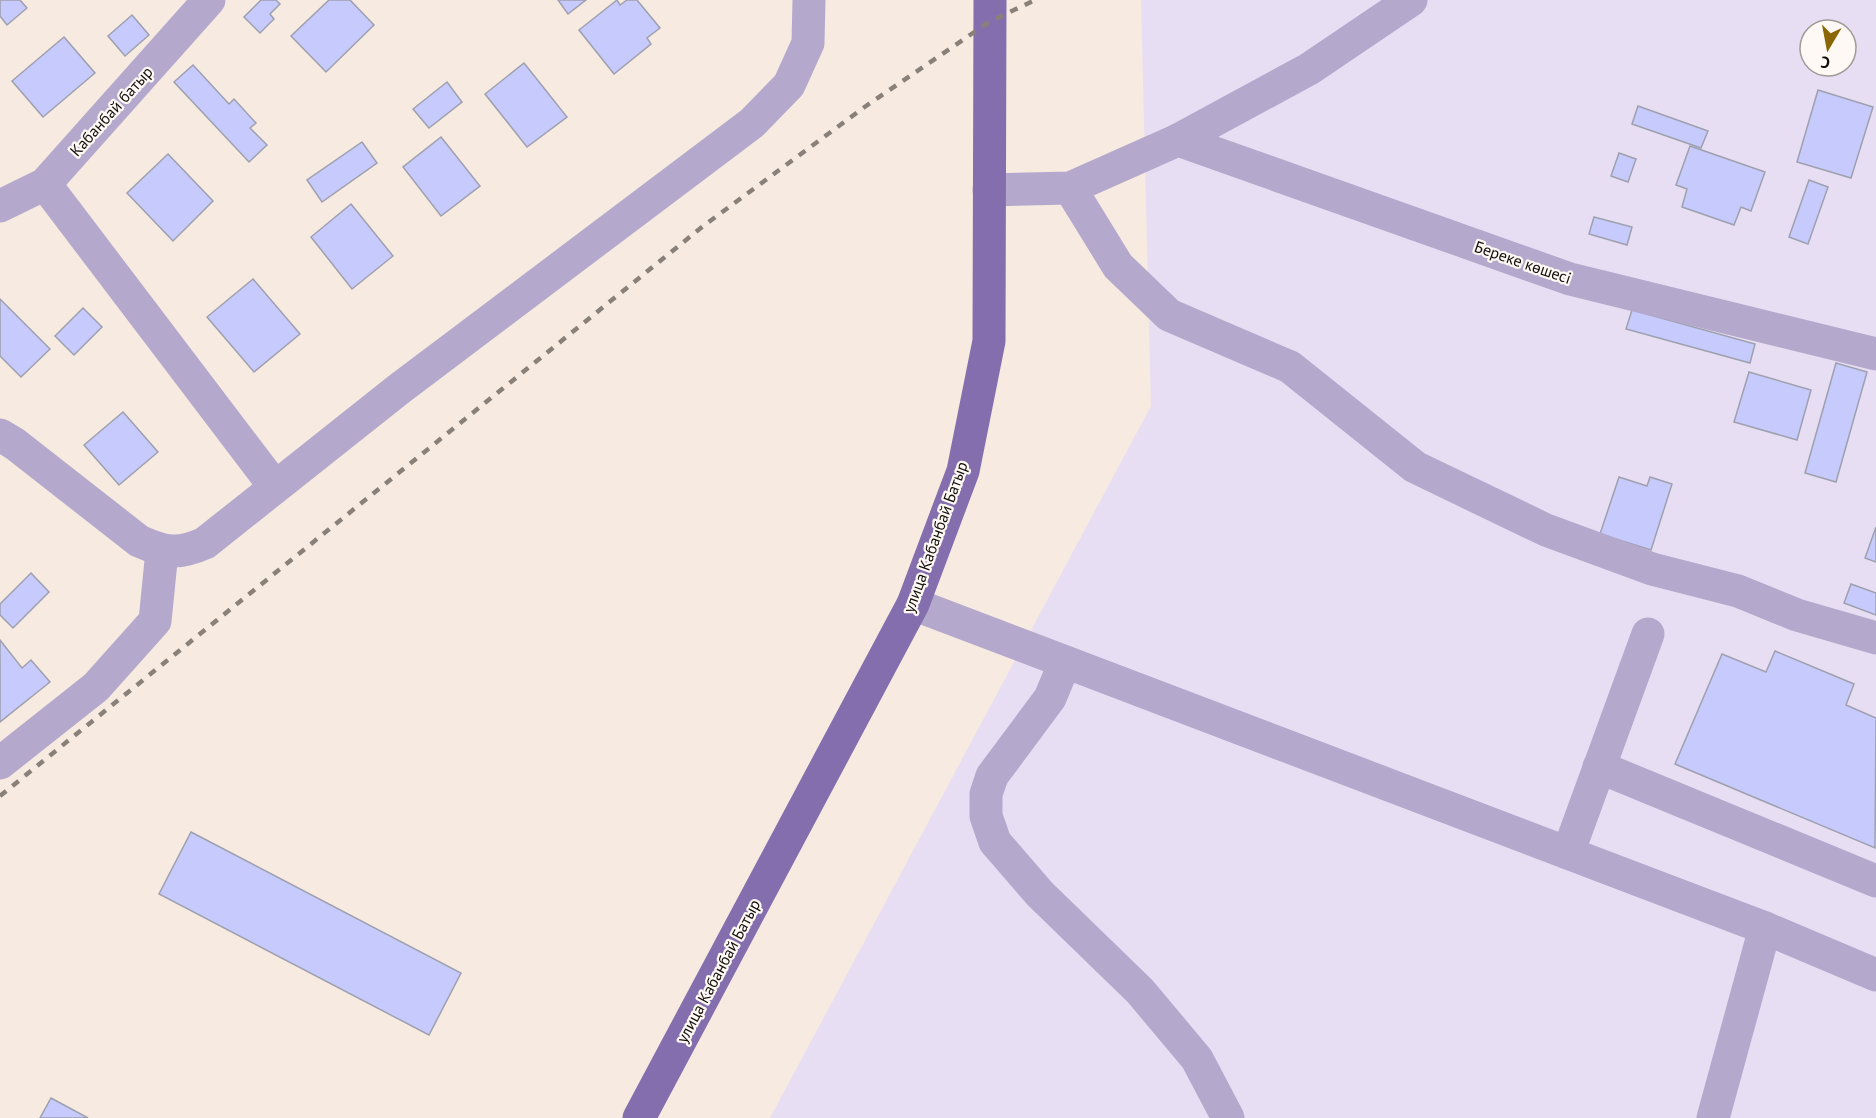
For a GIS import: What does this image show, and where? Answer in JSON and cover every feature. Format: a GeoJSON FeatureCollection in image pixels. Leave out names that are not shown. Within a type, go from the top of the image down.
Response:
{"type":"FeatureCollection","features":[{"type":"Feature","properties":{"kind":"main road","name":"улица Кабанбай Батыр"},"geometry":{"type":"LineString","coordinates":[[639,1118],[913,604],[963,471],[989,341],[990,0]]}},
{"type":"Feature","properties":{"kind":"street","name":"Кабанбай батыр"},"geometry":{"type":"LineString","coordinates":[[0,206],[45,184],[209,0]]}},
{"type":"Feature","properties":{"kind":"street"},"geometry":{"type":"LineString","coordinates":[[8,439],[139,541],[162,551],[186,551],[205,543],[399,389],[752,123],[789,85],[808,43],[809,0]]}},
{"type":"Feature","properties":{"kind":"street"},"geometry":{"type":"LineString","coordinates":[[989,190],[1070,188],[1178,140],[1309,69],[1411,0]]}},
{"type":"Feature","properties":{"kind":"street","name":"Береке көшесі"},"geometry":{"type":"LineString","coordinates":[[1178,140],[1570,279],[1876,354]]}},
{"type":"Feature","properties":{"kind":"street"},"geometry":{"type":"LineString","coordinates":[[45,184],[275,487]]}},
{"type":"Feature","properties":{"kind":"street"},"geometry":{"type":"LineString","coordinates":[[1070,188],[1118,266],[1169,315],[1290,368],[1415,467],[1545,530],[1652,569],[1738,591],[1797,615],[1876,638]]}},
{"type":"Feature","properties":{"kind":"street"},"geometry":{"type":"LineString","coordinates":[[0,763],[96,687],[154,621],[162,551]]}},
{"type":"Feature","properties":{"kind":"street"},"geometry":{"type":"LineString","coordinates":[[913,604],[1765,928],[1876,975]]}},
{"type":"Feature","properties":{"kind":"street"},"geometry":{"type":"LineString","coordinates":[[1568,853],[1648,634]]}},
{"type":"Feature","properties":{"kind":"street"},"geometry":{"type":"LineString","coordinates":[[1065,662],[1050,698],[992,776],[986,794],[986,816],[995,842],[1040,894],[1140,991],[1197,1059],[1228,1118]]}},
{"type":"Feature","properties":{"kind":"street"},"geometry":{"type":"LineString","coordinates":[[1599,767],[1876,881]]}},
{"type":"Feature","properties":{"kind":"street"},"geometry":{"type":"LineString","coordinates":[[1713,1118],[1765,928]]}},
{"type":"Feature","properties":{"kind":"shaded area"},"geometry":{"type":"Polygon","coordinates":[[[1141,0],[1876,0],[1876,1118],[770,1118],[1151,406],[1141,0]]]}},
{"type":"Feature","properties":{"kind":"building"},"geometry":{"type":"Polygon","coordinates":[[[0,0],[20,0],[27,8],[7,25],[0,16],[0,0]]]}},
{"type":"Feature","properties":{"kind":"building"},"geometry":{"type":"Polygon","coordinates":[[[261,0],[276,0],[280,4],[270,14],[274,19],[260,33],[244,17],[261,0]]]}},
{"type":"Feature","properties":{"kind":"building"},"geometry":{"type":"Polygon","coordinates":[[[329,0],[350,0],[374,25],[326,72],[291,36],[329,0]]]}},
{"type":"Feature","properties":{"kind":"building"},"geometry":{"type":"Polygon","coordinates":[[[558,0],[586,0],[568,14],[558,0]]]}},
{"type":"Feature","properties":{"kind":"building"},"geometry":{"type":"Polygon","coordinates":[[[617,0],[620,5],[627,0],[637,0],[660,28],[647,38],[651,44],[614,74],[579,30],[617,0]]]}},
{"type":"Feature","properties":{"kind":"building"},"geometry":{"type":"Polygon","coordinates":[[[132,15],[149,35],[125,56],[108,36],[132,15]]]}},
{"type":"Feature","properties":{"kind":"building"},"geometry":{"type":"Polygon","coordinates":[[[64,37],[95,73],[43,117],[12,81],[64,37]]]}},
{"type":"Feature","properties":{"kind":"building"},"geometry":{"type":"Polygon","coordinates":[[[524,63],[567,117],[527,147],[485,94],[524,63]]]}},
{"type":"Feature","properties":{"kind":"building"},"geometry":{"type":"Polygon","coordinates":[[[193,65],[229,104],[234,99],[256,123],[250,128],[267,145],[249,162],[174,82],[193,65]]]}},
{"type":"Feature","properties":{"kind":"building"},"geometry":{"type":"Polygon","coordinates":[[[447,82],[462,102],[429,128],[413,109],[447,82]]]}},
{"type":"Feature","properties":{"kind":"building"},"geometry":{"type":"Polygon","coordinates":[[[1818,90],[1873,107],[1851,178],[1797,162],[1818,90]]]}},
{"type":"Feature","properties":{"kind":"building"},"geometry":{"type":"Polygon","coordinates":[[[1638,106],[1708,131],[1701,148],[1632,124],[1638,106]]]}},
{"type":"Feature","properties":{"kind":"building"},"geometry":{"type":"Polygon","coordinates":[[[441,137],[480,186],[441,216],[403,167],[441,137]]]}},
{"type":"Feature","properties":{"kind":"building"},"geometry":{"type":"Polygon","coordinates":[[[362,142],[377,163],[322,202],[307,180],[362,142]]]}},
{"type":"Feature","properties":{"kind":"building"},"geometry":{"type":"Polygon","coordinates":[[[1690,146],[1765,172],[1751,211],[1741,207],[1734,225],[1682,207],[1687,189],[1676,185],[1690,146]]]}},
{"type":"Feature","properties":{"kind":"building"},"geometry":{"type":"Polygon","coordinates":[[[1619,153],[1636,159],[1628,182],[1611,176],[1619,153]]]}},
{"type":"Feature","properties":{"kind":"building"},"geometry":{"type":"Polygon","coordinates":[[[168,154],[213,201],[173,241],[127,193],[168,154]]]}},
{"type":"Feature","properties":{"kind":"building"},"geometry":{"type":"Polygon","coordinates":[[[1809,180],[1828,187],[1808,244],[1789,237],[1809,180]]]}},
{"type":"Feature","properties":{"kind":"building"},"geometry":{"type":"Polygon","coordinates":[[[351,204],[393,256],[352,289],[311,237],[351,204]]]}},
{"type":"Feature","properties":{"kind":"building"},"geometry":{"type":"Polygon","coordinates":[[[1594,217],[1632,227],[1627,245],[1589,234],[1594,217]]]}},
{"type":"Feature","properties":{"kind":"building"},"geometry":{"type":"Polygon","coordinates":[[[253,279],[300,334],[254,372],[207,317],[253,279]]]}},
{"type":"Feature","properties":{"kind":"building"},"geometry":{"type":"Polygon","coordinates":[[[0,299],[50,349],[21,377],[0,356],[0,299]]]}},
{"type":"Feature","properties":{"kind":"building"},"geometry":{"type":"Polygon","coordinates":[[[83,308],[102,327],[74,355],[55,336],[83,308]]]}},
{"type":"Feature","properties":{"kind":"building"},"geometry":{"type":"Polygon","coordinates":[[[1632,310],[1755,344],[1750,363],[1626,329],[1632,310]]]}},
{"type":"Feature","properties":{"kind":"building"},"geometry":{"type":"Polygon","coordinates":[[[1836,363],[1867,372],[1836,482],[1805,473],[1836,363]]]}},
{"type":"Feature","properties":{"kind":"building"},"geometry":{"type":"Polygon","coordinates":[[[1749,372],[1811,390],[1797,440],[1734,422],[1749,372]]]}},
{"type":"Feature","properties":{"kind":"building"},"geometry":{"type":"Polygon","coordinates":[[[123,412],[158,452],[119,485],[84,445],[123,412]]]}},
{"type":"Feature","properties":{"kind":"building"},"geometry":{"type":"Polygon","coordinates":[[[1619,477],[1647,486],[1650,477],[1672,484],[1651,550],[1600,534],[1619,477]]]}},
{"type":"Feature","properties":{"kind":"building"},"geometry":{"type":"Polygon","coordinates":[[[1876,527],[1876,562],[1865,558],[1876,527]]]}},
{"type":"Feature","properties":{"kind":"building"},"geometry":{"type":"Polygon","coordinates":[[[31,573],[49,592],[13,628],[0,615],[0,604],[31,573]]]}},
{"type":"Feature","properties":{"kind":"building"},"geometry":{"type":"Polygon","coordinates":[[[1851,584],[1876,593],[1876,615],[1844,603],[1851,584]]]}},
{"type":"Feature","properties":{"kind":"building"},"geometry":{"type":"Polygon","coordinates":[[[0,640],[22,668],[31,660],[50,682],[0,722],[0,640]]]}},
{"type":"Feature","properties":{"kind":"building"},"geometry":{"type":"Polygon","coordinates":[[[1775,651],[1854,684],[1846,705],[1876,718],[1875,848],[1675,764],[1722,654],[1766,672],[1775,651]]]}},
{"type":"Feature","properties":{"kind":"building"},"geometry":{"type":"Polygon","coordinates":[[[191,832],[461,973],[429,1035],[159,894],[191,832]]]}},
{"type":"Feature","properties":{"kind":"building"},"geometry":{"type":"Polygon","coordinates":[[[51,1098],[88,1118],[40,1118],[51,1098]]]}},
{"type":"Feature","properties":{"kind":"railway"},"geometry":{"type":"LineString","coordinates":[[0,796],[702,227],[866,106],[989,22],[1035,0]]}}]}
